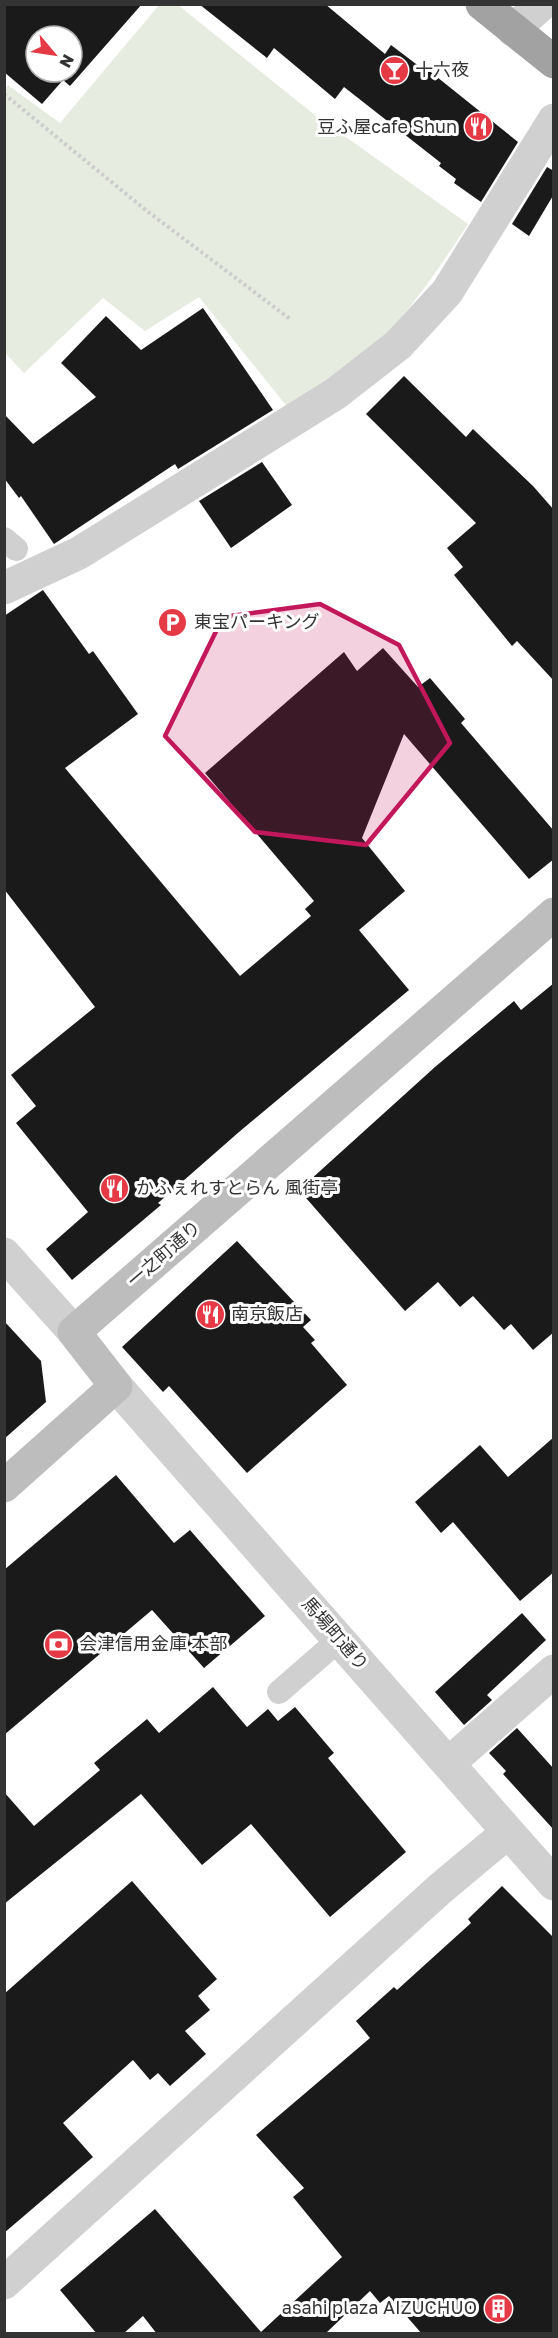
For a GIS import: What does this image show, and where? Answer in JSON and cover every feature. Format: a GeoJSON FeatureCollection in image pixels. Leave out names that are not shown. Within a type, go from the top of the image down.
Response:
{"type":"FeatureCollection","features":[{"type":"Feature","properties":{"kind":"highway"},"geometry":{"type":"LineString","coordinates":[[482,4],[554,62]]}},
{"type":"Feature","properties":{"kind":"main road","name":"一之町通り"},"geometry":{"type":"LineString","coordinates":[[74,1332],[554,914]]}},
{"type":"Feature","properties":{"kind":"main road"},"geometry":{"type":"LineString","coordinates":[[4,1486],[116,1386],[74,1332]]}},
{"type":"Feature","properties":{"kind":"street"},"geometry":{"type":"LineString","coordinates":[[513,30],[542,4]]}},
{"type":"Feature","properties":{"kind":"street"},"geometry":{"type":"LineString","coordinates":[[4,588],[79,553],[335,394],[398,345],[447,292],[554,120]]}},
{"type":"Feature","properties":{"kind":"street"},"geometry":{"type":"LineString","coordinates":[[4,1254],[74,1332]]}},
{"type":"Feature","properties":{"kind":"street","name":"馬場町通り"},"geometry":{"type":"LineString","coordinates":[[116,1386],[554,1884]]}},
{"type":"Feature","properties":{"kind":"street"},"geometry":{"type":"LineString","coordinates":[[449,1763],[554,1671]]}},
{"type":"Feature","properties":{"kind":"street"},"geometry":{"type":"LineString","coordinates":[[4,2283],[441,1887],[507,1833]]}},
{"type":"Feature","properties":{"kind":"lane"},"geometry":{"type":"LineString","coordinates":[[279,1692],[339,1640]]}},
{"type":"Feature","properties":{"kind":"path"},"geometry":{"type":"LineString","coordinates":[[4,94],[147,211],[290,319]]}},
{"type":"Feature","properties":{"kind":"highlighted area"},"geometry":{"type":"Polygon","coordinates":[[[320,604],[399,645],[450,743],[366,845],[255,832],[165,736],[223,617],[320,604]]]}},
{"type":"Feature","properties":{"kind":"shaded area"},"geometry":{"type":"Polygon","coordinates":[[[159,5],[178,5],[311,112],[468,224],[414,302],[382,338],[347,370],[289,409],[199,297],[145,331],[103,298],[24,373],[5,353],[4,90],[8,85],[60,123],[159,5]]]}},
{"type":"Feature","properties":{"kind":"building"},"geometry":{"type":"Polygon","coordinates":[[[4,4],[142,4],[84,70],[84,24],[24,24],[24,84],[60,84],[42,104],[4,72],[4,4]]]}},
{"type":"Feature","properties":{"kind":"building"},"geometry":{"type":"Polygon","coordinates":[[[199,4],[325,4],[385,54],[391,45],[420,67],[422,65],[518,142],[481,202],[454,183],[456,179],[439,166],[441,163],[344,87],[335,99],[274,48],[267,58],[199,4]]]}},
{"type":"Feature","properties":{"kind":"building"},"geometry":{"type":"Polygon","coordinates":[[[547,167],[554,171],[554,194],[529,236],[512,224],[547,167]]]}},
{"type":"Feature","properties":{"kind":"building"},"geometry":{"type":"Polygon","coordinates":[[[203,308],[273,410],[178,469],[175,464],[54,544],[21,496],[19,498],[4,478],[4,414],[33,444],[96,397],[61,363],[106,316],[141,350],[203,308]]]}},
{"type":"Feature","properties":{"kind":"building"},"geometry":{"type":"Polygon","coordinates":[[[404,376],[466,437],[473,429],[533,486],[554,510],[554,681],[517,641],[512,646],[454,575],[463,567],[447,548],[476,523],[366,414],[404,376]]]}},
{"type":"Feature","properties":{"kind":"building"},"geometry":{"type":"Polygon","coordinates":[[[262,462],[292,505],[231,548],[199,501],[262,462]]]}},
{"type":"Feature","properties":{"kind":"building"},"geometry":{"type":"Polygon","coordinates":[[[43,590],[89,654],[93,651],[138,714],[65,768],[240,976],[311,916],[305,909],[314,901],[205,773],[344,652],[357,671],[383,648],[418,687],[430,678],[465,719],[461,723],[554,831],[554,859],[529,879],[404,734],[362,838],[405,891],[359,930],[409,990],[239,1132],[158,1203],[161,1205],[72,1280],[46,1249],[88,1212],[16,1123],[36,1106],[11,1075],[95,1007],[4,889],[4,616],[43,590]]]}},
{"type":"Feature","properties":{"kind":"building"},"geometry":{"type":"Polygon","coordinates":[[[554,983],[554,1332],[533,1350],[511,1324],[504,1330],[473,1296],[460,1307],[438,1282],[405,1311],[299,1190],[435,1067],[514,1001],[521,1010],[554,983]]]}},
{"type":"Feature","properties":{"kind":"building"},"geometry":{"type":"Polygon","coordinates":[[[237,1241],[311,1320],[303,1327],[315,1340],[311,1343],[347,1385],[247,1473],[169,1386],[163,1392],[122,1347],[237,1241]]]}},
{"type":"Feature","properties":{"kind":"building"},"geometry":{"type":"Polygon","coordinates":[[[4,1321],[41,1361],[46,1402],[4,1439],[4,1321]]]}},
{"type":"Feature","properties":{"kind":"building"},"geometry":{"type":"Polygon","coordinates":[[[554,1437],[554,1572],[520,1601],[453,1522],[441,1533],[415,1502],[480,1445],[508,1477],[554,1437]]]}},
{"type":"Feature","properties":{"kind":"building","name":"会津信用金庫 本部"},"geometry":{"type":"Polygon","coordinates":[[[116,1475],[174,1543],[190,1530],[265,1616],[204,1668],[152,1610],[4,1735],[4,1570],[116,1475]]]}},
{"type":"Feature","properties":{"kind":"building"},"geometry":{"type":"Polygon","coordinates":[[[522,1613],[546,1640],[487,1695],[492,1700],[464,1725],[435,1692],[522,1613]]]}},
{"type":"Feature","properties":{"kind":"building"},"geometry":{"type":"Polygon","coordinates":[[[213,1687],[247,1727],[268,1709],[278,1721],[295,1707],[334,1753],[328,1758],[406,1852],[330,1917],[251,1824],[202,1865],[141,1794],[4,1904],[4,1792],[34,1826],[100,1770],[94,1763],[147,1719],[159,1733],[213,1687]]]}},
{"type":"Feature","properties":{"kind":"building"},"geometry":{"type":"Polygon","coordinates":[[[517,1728],[554,1769],[554,1830],[503,1774],[506,1771],[489,1753],[517,1728]]]}},
{"type":"Feature","properties":{"kind":"building"},"geometry":{"type":"Polygon","coordinates":[[[132,1881],[217,1979],[198,1996],[210,2010],[185,2031],[206,2054],[170,2086],[158,2073],[150,2080],[133,2060],[63,2123],[93,2157],[4,2233],[4,1994],[132,1881]]]}},
{"type":"Feature","properties":{"kind":"building"},"geometry":{"type":"Polygon","coordinates":[[[502,1886],[554,1938],[554,2334],[422,2334],[389,2296],[380,2303],[370,2291],[325,2334],[157,2334],[143,2316],[123,2334],[97,2334],[60,2290],[155,2209],[261,2332],[342,2257],[293,2197],[304,2188],[256,2135],[370,2038],[356,2021],[394,1987],[397,1990],[471,1923],[468,1919],[502,1886]]]}},
{"type":"Feature","properties":{"kind":"place","name":"十六夜"},"geometry":{"type":"Point","coordinates":[394,70]}},
{"type":"Feature","properties":{"kind":"place","name":"豆ふ屋cafe Shun"},"geometry":{"type":"Point","coordinates":[478,127]}},
{"type":"Feature","properties":{"kind":"place","name":"東宝パーキング"},"geometry":{"type":"Point","coordinates":[173,622]}},
{"type":"Feature","properties":{"kind":"place","name":"かふぇれすとらん 風街亭"},"geometry":{"type":"Point","coordinates":[115,1188]}},
{"type":"Feature","properties":{"kind":"place","name":"南京飯店"},"geometry":{"type":"Point","coordinates":[210,1314]}},
{"type":"Feature","properties":{"kind":"place","name":"会津信用金庫 本部"},"geometry":{"type":"Point","coordinates":[58,1644]}},
{"type":"Feature","properties":{"kind":"place","name":"asahi plaza AIZUCHUO"},"geometry":{"type":"Point","coordinates":[498,2308]}}]}
